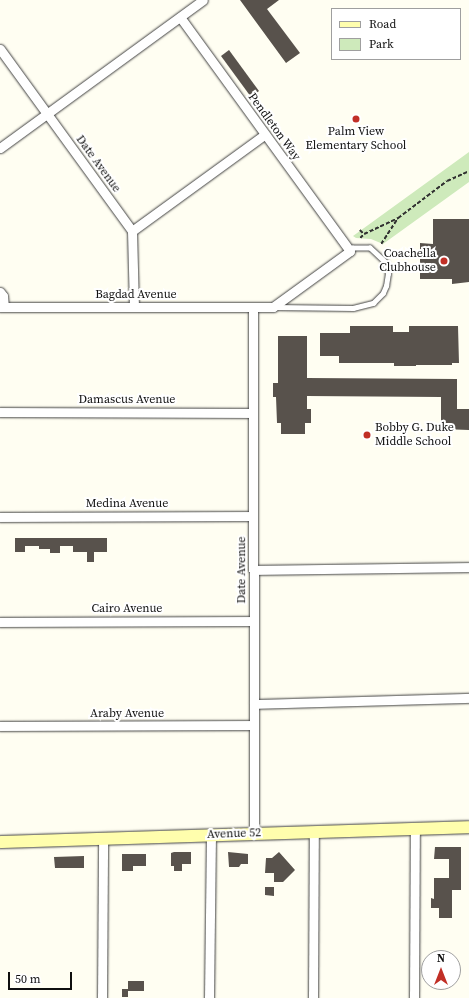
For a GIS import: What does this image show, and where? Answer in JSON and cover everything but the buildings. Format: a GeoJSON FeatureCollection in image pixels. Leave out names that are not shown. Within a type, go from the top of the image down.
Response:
{"type":"FeatureCollection","features":[{"type":"Feature","properties":{"kind":"main road","name":"Avenue 52"},"geometry":{"type":"LineString","coordinates":[[0,842],[211,834],[469,828]]}},
{"type":"Feature","properties":{"kind":"street"},"geometry":{"type":"LineString","coordinates":[[0,148],[203,0]]}},
{"type":"Feature","properties":{"kind":"street","name":"Pendleton Way"},"geometry":{"type":"LineString","coordinates":[[180,17],[264,135],[350,251]]}},
{"type":"Feature","properties":{"kind":"street","name":"Date Avenue"},"geometry":{"type":"LineString","coordinates":[[0,49],[132,231]]}},
{"type":"Feature","properties":{"kind":"street"},"geometry":{"type":"LineString","coordinates":[[134,307],[132,231],[264,135]]}},
{"type":"Feature","properties":{"kind":"street"},"geometry":{"type":"LineString","coordinates":[[273,307],[350,251]]}},
{"type":"Feature","properties":{"kind":"street"},"geometry":{"type":"LineString","coordinates":[[0,292],[3,296],[2,308]]}},
{"type":"Feature","properties":{"kind":"street","name":"Date Avenue"},"geometry":{"type":"LineString","coordinates":[[254,307],[254,833]]}},
{"type":"Feature","properties":{"kind":"street","name":"Bagdad Avenue"},"geometry":{"type":"LineString","coordinates":[[2,308],[273,307]]}},
{"type":"Feature","properties":{"kind":"street","name":"Damascus Avenue"},"geometry":{"type":"LineString","coordinates":[[0,412],[254,413]]}},
{"type":"Feature","properties":{"kind":"street","name":"Medina Avenue"},"geometry":{"type":"LineString","coordinates":[[0,517],[254,516]]}},
{"type":"Feature","properties":{"kind":"street"},"geometry":{"type":"LineString","coordinates":[[254,570],[469,567]]}},
{"type":"Feature","properties":{"kind":"street","name":"Cairo Avenue"},"geometry":{"type":"LineString","coordinates":[[0,622],[254,621]]}},
{"type":"Feature","properties":{"kind":"street"},"geometry":{"type":"LineString","coordinates":[[254,704],[469,698]]}},
{"type":"Feature","properties":{"kind":"street","name":"Araby Avenue"},"geometry":{"type":"LineString","coordinates":[[0,726],[254,725]]}},
{"type":"Feature","properties":{"kind":"street"},"geometry":{"type":"LineString","coordinates":[[414,998],[415,829]]}},
{"type":"Feature","properties":{"kind":"street"},"geometry":{"type":"LineString","coordinates":[[313,998],[314,832]]}},
{"type":"Feature","properties":{"kind":"street"},"geometry":{"type":"LineString","coordinates":[[210,998],[211,834]]}},
{"type":"Feature","properties":{"kind":"street"},"geometry":{"type":"LineString","coordinates":[[102,998],[103,838]]}},
{"type":"Feature","properties":{"kind":"lane"},"geometry":{"type":"LineString","coordinates":[[273,307],[353,308],[373,303],[383,293],[386,286],[388,274],[386,264],[378,254],[370,248],[353,248],[350,251]]}},
{"type":"Feature","properties":{"kind":"path"},"geometry":{"type":"LineString","coordinates":[[382,244],[398,218],[410,207],[447,181],[469,171]]}},
{"type":"Feature","properties":{"kind":"path"},"geometry":{"type":"LineString","coordinates":[[360,238],[364,234],[398,218]]}},
{"type":"Feature","properties":{"kind":"path"},"geometry":{"type":"LineString","coordinates":[[360,230],[364,234]]}},
{"type":"Feature","properties":{"kind":"green space"},"geometry":{"type":"Polygon","coordinates":[[[469,152],[469,182],[383,244],[371,239],[356,238],[353,236],[469,152]]]}},
{"type":"Feature","properties":{"kind":"place","name":"Palm View Elementary School"},"geometry":{"type":"Point","coordinates":[356,119]}},
{"type":"Feature","properties":{"kind":"place","name":"Coachella Clubhouse"},"geometry":{"type":"Point","coordinates":[444,261]}},
{"type":"Feature","properties":{"kind":"place","name":"Bobby G. Duke Middle School"},"geometry":{"type":"Point","coordinates":[367,435]}}]}
